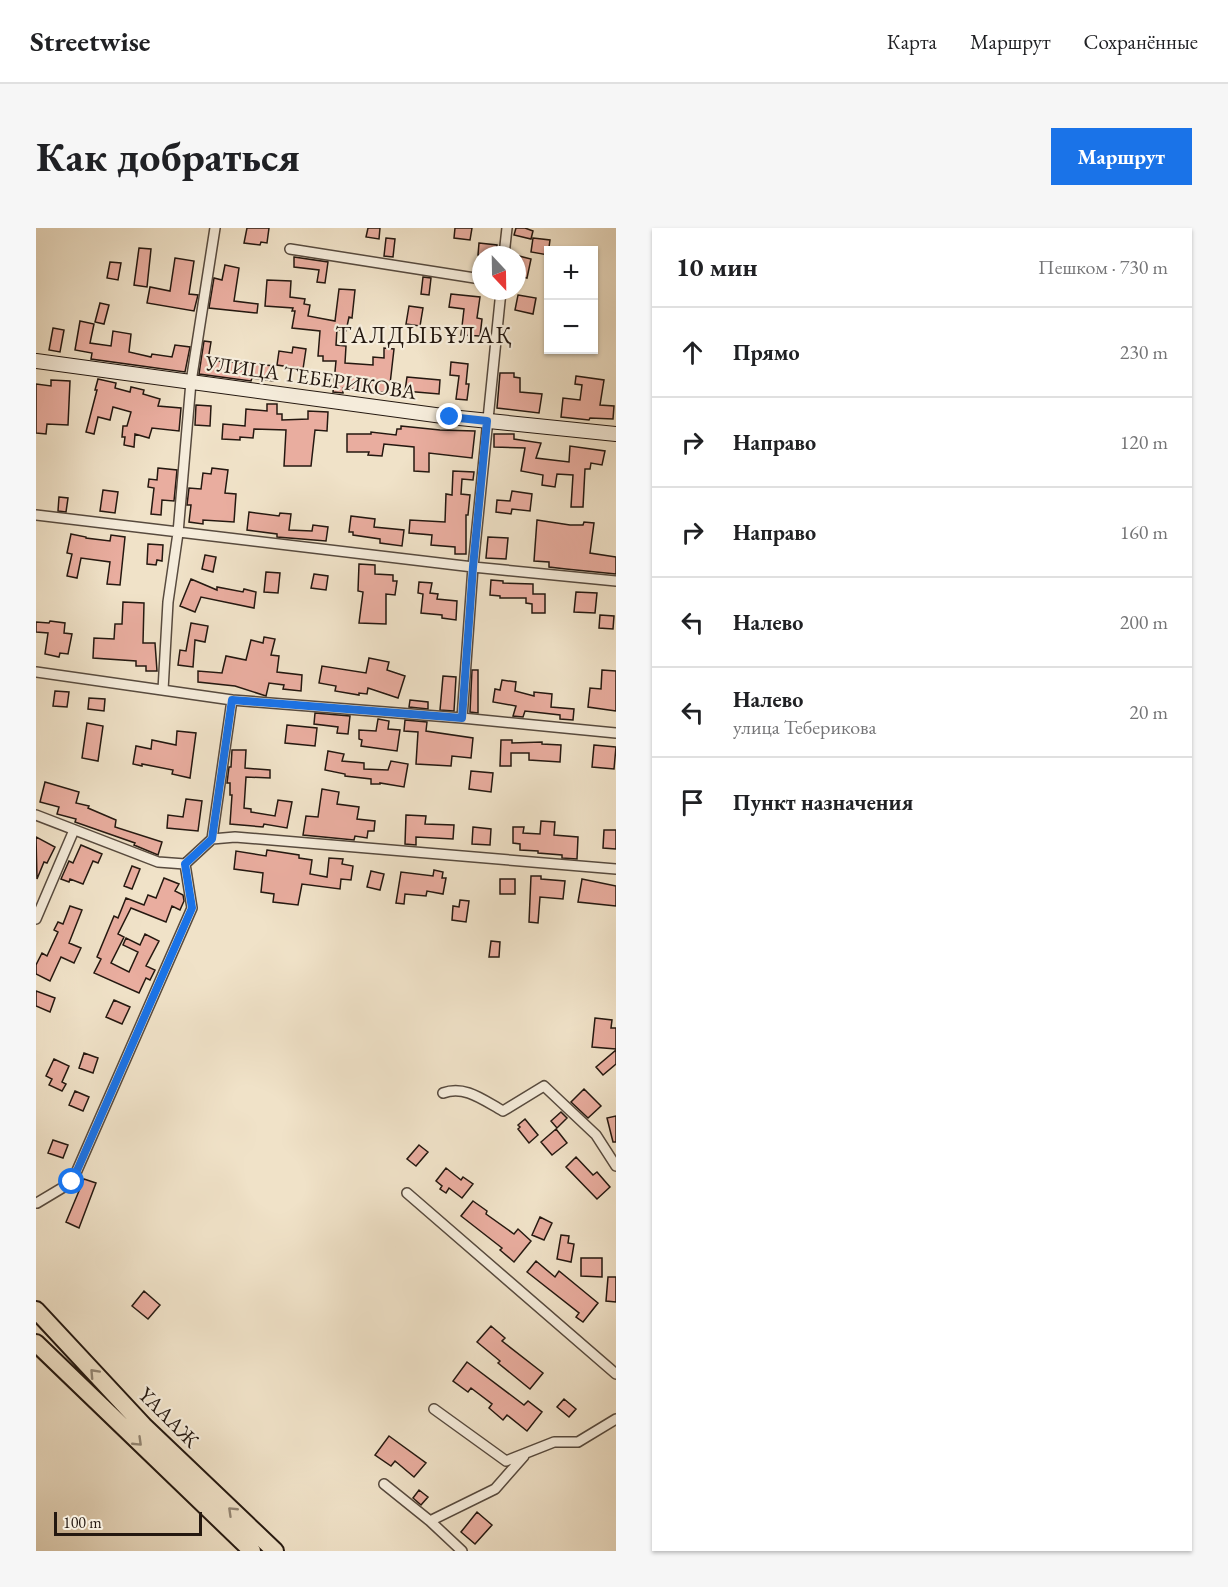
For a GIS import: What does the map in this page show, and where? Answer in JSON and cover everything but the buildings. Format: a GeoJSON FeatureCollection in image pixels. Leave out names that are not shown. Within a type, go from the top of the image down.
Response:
{"type":"FeatureCollection","features":[{"type":"Feature","properties":{"kind":"highway","name":"ҮАААЖ"},"geometry":{"type":"LineString","coordinates":[[36,1310],[144,1426],[274,1551]]}},
{"type":"Feature","properties":{"kind":"highway","name":"ҮАААЖ"},"geometry":{"type":"LineString","coordinates":[[36,1343],[252,1551]]}},
{"type":"Feature","properties":{"kind":"street"},"geometry":{"type":"LineString","coordinates":[[163,690],[168,602],[178,533],[191,382],[215,228]]}},
{"type":"Feature","properties":{"kind":"street"},"geometry":{"type":"LineString","coordinates":[[505,246],[507,228]]}},
{"type":"Feature","properties":{"kind":"street"},"geometry":{"type":"LineString","coordinates":[[290,249],[472,278]]}},
{"type":"Feature","properties":{"kind":"street"},"geometry":{"type":"LineString","coordinates":[[462,718],[473,567],[500,300]]}},
{"type":"Feature","properties":{"kind":"street","name":"УЛИЦА ТЕБЕРИКОВА"},"geometry":{"type":"LineString","coordinates":[[36,361],[487,421],[616,434]]}},
{"type":"Feature","properties":{"kind":"street"},"geometry":{"type":"LineString","coordinates":[[36,516],[473,567],[616,581]]}},
{"type":"Feature","properties":{"kind":"street"},"geometry":{"type":"LineString","coordinates":[[36,672],[232,700],[616,733]]}},
{"type":"Feature","properties":{"kind":"street"},"geometry":{"type":"LineString","coordinates":[[212,839],[232,700]]}},
{"type":"Feature","properties":{"kind":"street"},"geometry":{"type":"LineString","coordinates":[[36,815],[158,862],[185,864],[212,839],[235,837],[616,869]]}},
{"type":"Feature","properties":{"kind":"street"},"geometry":{"type":"LineString","coordinates":[[36,919],[74,830]]}},
{"type":"Feature","properties":{"kind":"street"},"geometry":{"type":"LineString","coordinates":[[37,1203],[72,1182],[192,908],[185,864]]}},
{"type":"Feature","properties":{"kind":"street"},"geometry":{"type":"LineString","coordinates":[[442,1093],[454,1089],[472,1093],[503,1111],[543,1086],[596,1135],[616,1166]]}},
{"type":"Feature","properties":{"kind":"street"},"geometry":{"type":"LineString","coordinates":[[407,1193],[616,1374]]}},
{"type":"Feature","properties":{"kind":"street"},"geometry":{"type":"LineString","coordinates":[[434,1408],[506,1461],[554,1442],[578,1442],[616,1419]]}},
{"type":"Feature","properties":{"kind":"street"},"geometry":{"type":"LineString","coordinates":[[430,1521],[495,1489],[525,1454]]}},
{"type":"Feature","properties":{"kind":"street"},"geometry":{"type":"LineString","coordinates":[[384,1484],[430,1521],[462,1551]]}},
{"type":"Feature","properties":{"kind":"district","name":"ТАЛДЫБҰЛАҚ"},"geometry":{"type":"Point","coordinates":[424,334]}},
{"type":"Feature","properties":{"kind":"route"},"geometry":{"type":"LineString","coordinates":[[72,1182],[192,908],[185,864],[212,839],[232,700],[462,718],[487,421],[450,417]]}}]}
